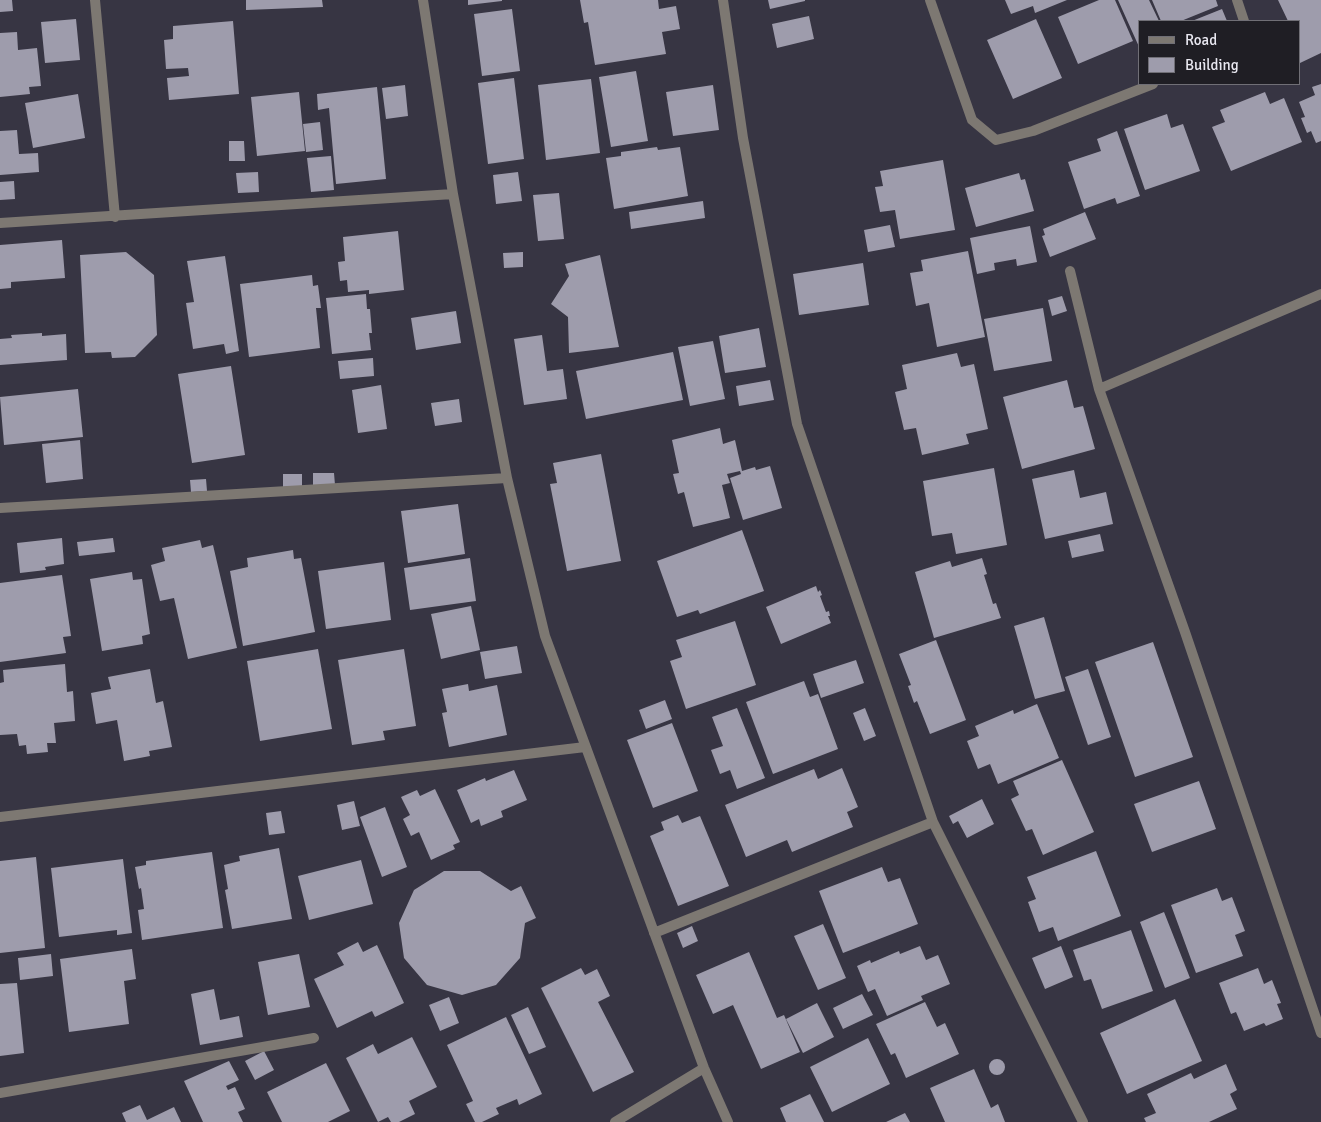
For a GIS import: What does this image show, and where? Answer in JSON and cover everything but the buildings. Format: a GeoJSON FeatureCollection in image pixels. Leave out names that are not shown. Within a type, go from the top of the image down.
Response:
{"type":"FeatureCollection","features":[{"type":"Feature","properties":{"kind":"street"},"geometry":{"type":"LineString","coordinates":[[95,0],[115,217]]}},
{"type":"Feature","properties":{"kind":"street"},"geometry":{"type":"LineString","coordinates":[[423,0],[453,194],[507,478],[545,636],[704,1068],[728,1122]]}},
{"type":"Feature","properties":{"kind":"street"},"geometry":{"type":"LineString","coordinates":[[723,0],[743,138],[797,424],[933,822],[1083,1122]]}},
{"type":"Feature","properties":{"kind":"street"},"geometry":{"type":"LineString","coordinates":[[930,0],[972,120],[996,140],[1033,131],[1150,85]]}},
{"type":"Feature","properties":{"kind":"street"},"geometry":{"type":"LineString","coordinates":[[1237,0],[1244,20]]}},
{"type":"Feature","properties":{"kind":"street"},"geometry":{"type":"LineString","coordinates":[[0,223],[453,194]]}},
{"type":"Feature","properties":{"kind":"street"},"geometry":{"type":"LineString","coordinates":[[1070,271],[1100,389],[1321,1033]]}},
{"type":"Feature","properties":{"kind":"street"},"geometry":{"type":"LineString","coordinates":[[1100,389],[1321,294]]}},
{"type":"Feature","properties":{"kind":"street"},"geometry":{"type":"LineString","coordinates":[[0,508],[507,478]]}},
{"type":"Feature","properties":{"kind":"street"},"geometry":{"type":"LineString","coordinates":[[0,817],[585,747]]}},
{"type":"Feature","properties":{"kind":"street"},"geometry":{"type":"LineString","coordinates":[[654,933],[933,822]]}},
{"type":"Feature","properties":{"kind":"street"},"geometry":{"type":"LineString","coordinates":[[0,1093],[314,1038]]}},
{"type":"Feature","properties":{"kind":"street"},"geometry":{"type":"LineString","coordinates":[[615,1122],[704,1068]]}}]}
